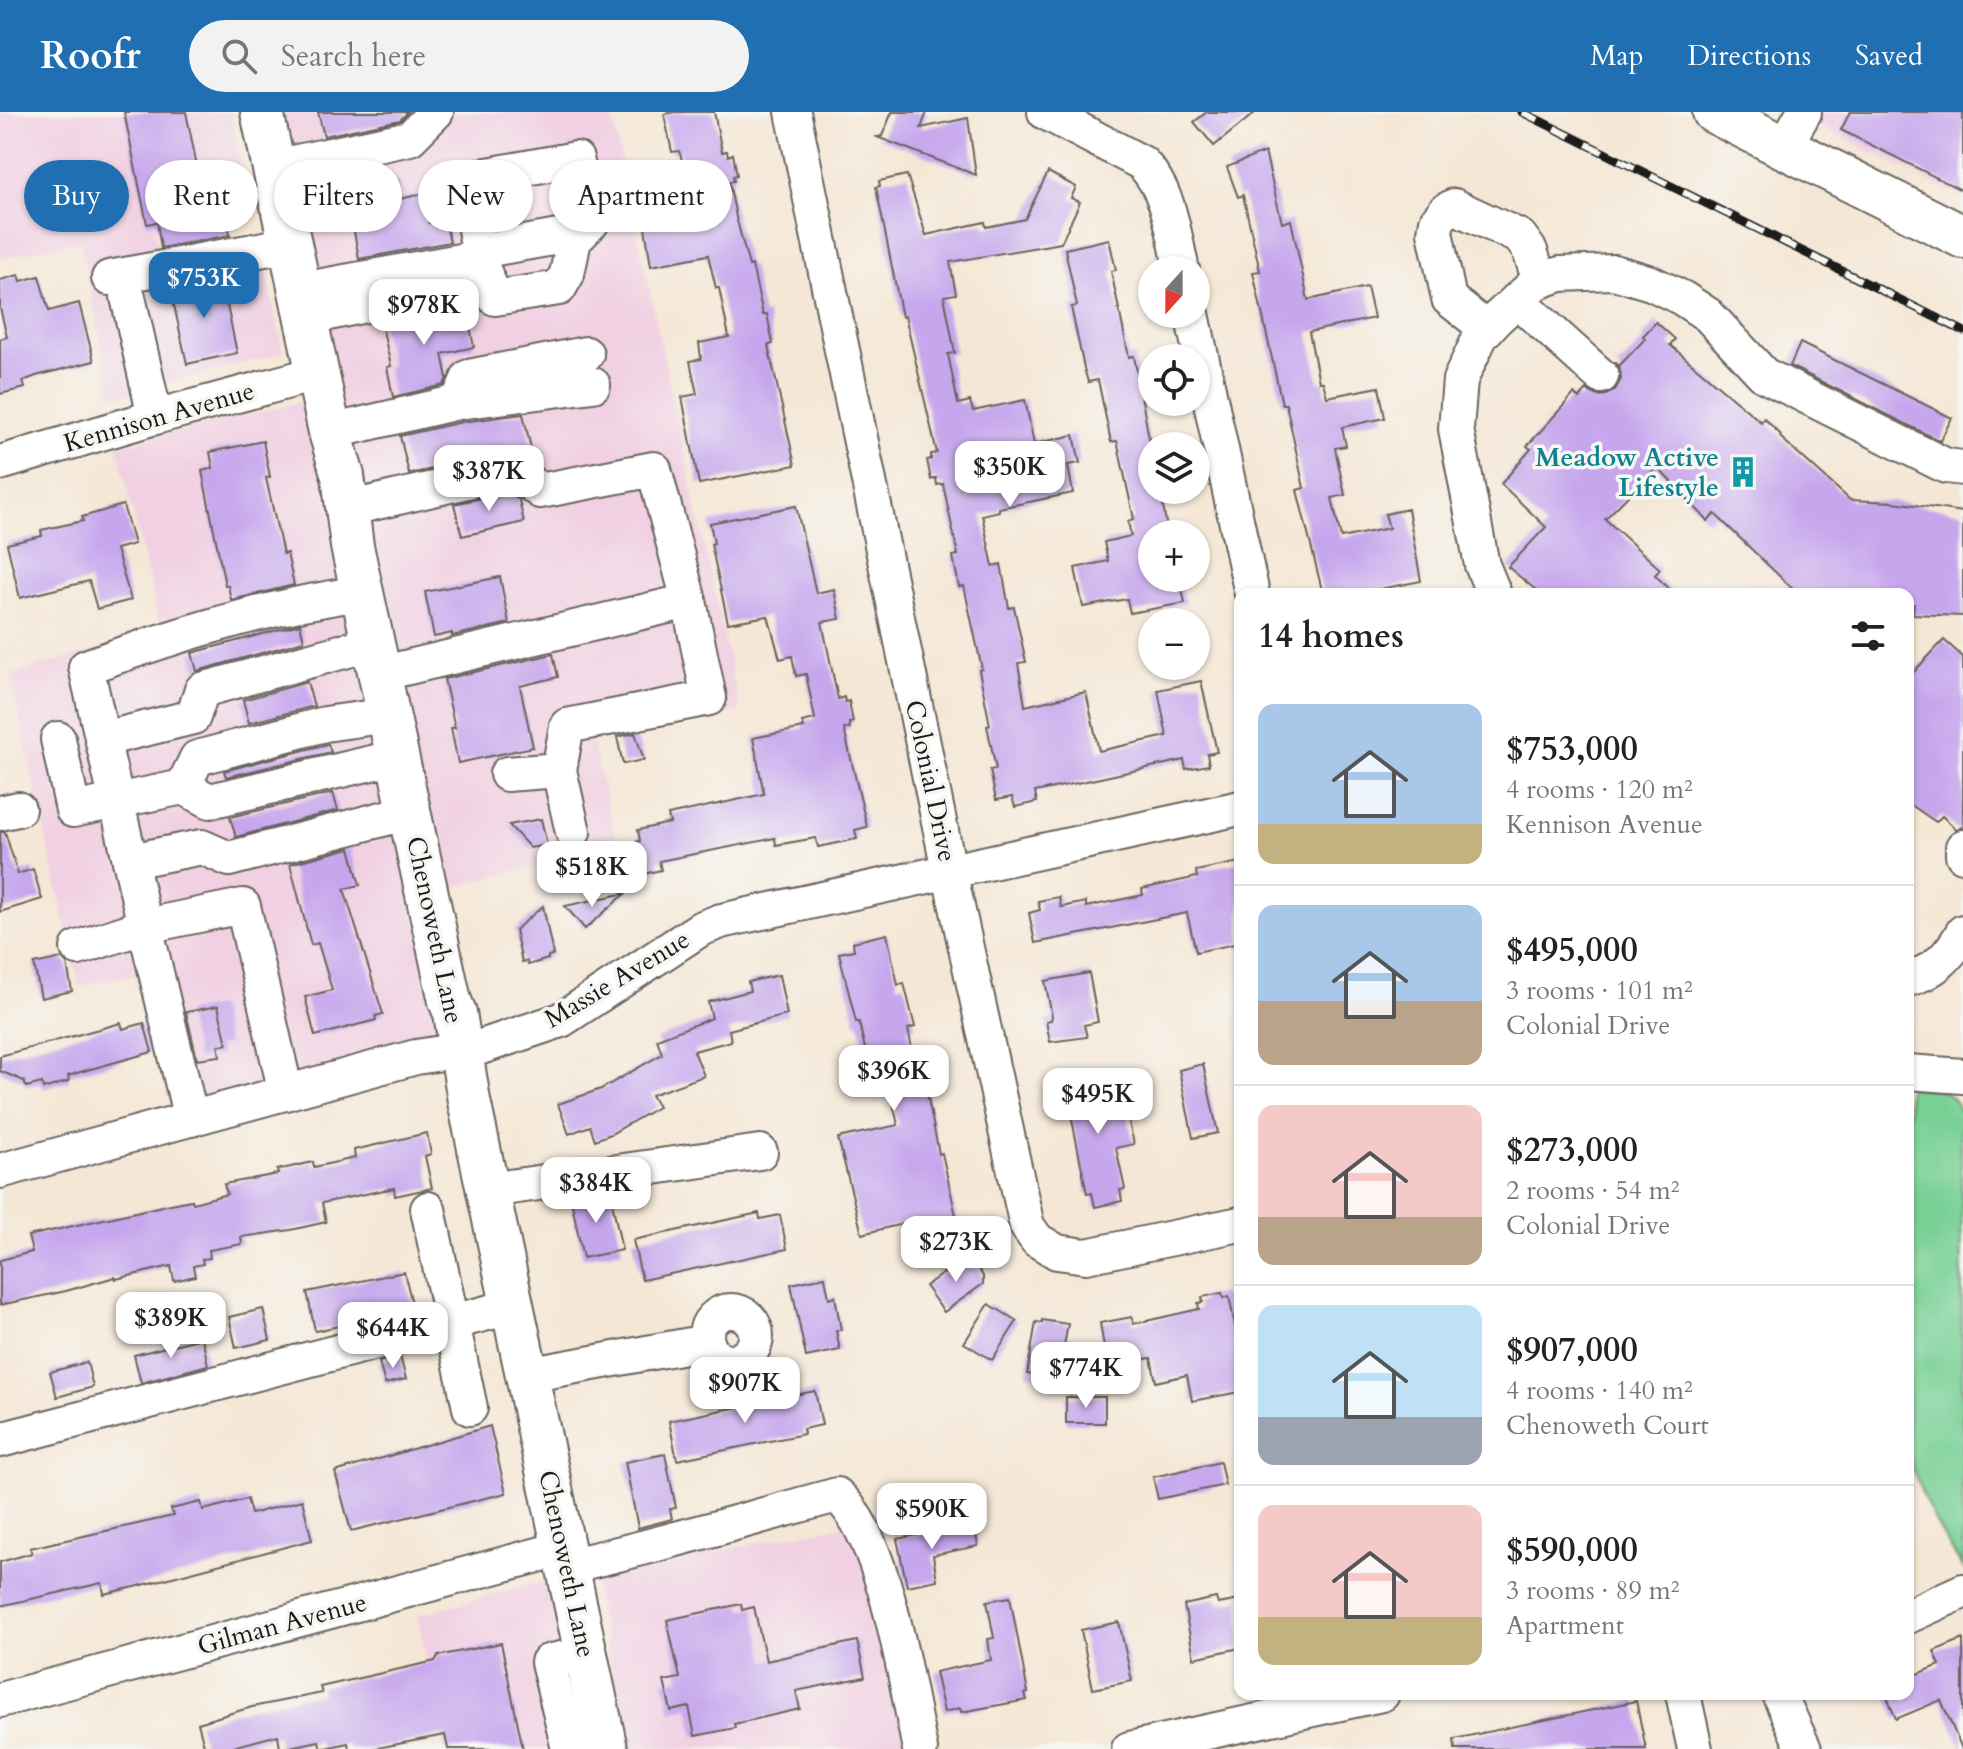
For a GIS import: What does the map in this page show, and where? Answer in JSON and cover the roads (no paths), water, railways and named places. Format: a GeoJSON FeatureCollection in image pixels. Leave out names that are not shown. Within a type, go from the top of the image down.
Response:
{"type":"FeatureCollection","features":[{"type":"Feature","properties":{"kind":"main road","name":"Chenoweth Lane"},"geometry":{"type":"LineString","coordinates":[[262,112],[274,167]]}},
{"type":"Feature","properties":{"kind":"main road"},"geometry":{"type":"LineString","coordinates":[[1714,112],[1794,130],[1963,237]]}},
{"type":"Feature","properties":{"kind":"main road","name":"Chenoweth Lane"},"geometry":{"type":"LineString","coordinates":[[288,232],[330,432],[343,476],[362,593],[606,1749]]}},
{"type":"Feature","properties":{"kind":"street"},"geometry":{"type":"LineString","coordinates":[[307,160],[410,138],[436,112]]}},
{"type":"Feature","properties":{"kind":"street","name":"Colonial Drive"},"geometry":{"type":"LineString","coordinates":[[793,112],[949,870],[1027,1226],[1037,1240],[1057,1252],[1086,1256],[1234,1225]]}},
{"type":"Feature","properties":{"kind":"street"},"geometry":{"type":"LineString","coordinates":[[1045,112],[1142,163],[1154,175],[1165,196],[1179,256]]}},
{"type":"Feature","properties":{"kind":"street"},"geometry":{"type":"LineString","coordinates":[[576,159],[592,222],[574,240],[567,274],[559,288],[495,298],[480,259],[467,186],[471,178],[576,159]]}},
{"type":"Feature","properties":{"kind":"street"},"geometry":{"type":"LineString","coordinates":[[1487,329],[1449,299],[1435,232],[1437,221],[1454,206],[1520,237],[1530,251],[1528,291],[1601,376]]}},
{"type":"Feature","properties":{"kind":"street"},"geometry":{"type":"LineString","coordinates":[[304,304],[581,233]]}},
{"type":"Feature","properties":{"kind":"street"},"geometry":{"type":"LineString","coordinates":[[155,417],[118,288],[291,244]]}},
{"type":"Feature","properties":{"kind":"street"},"geometry":{"type":"LineString","coordinates":[[1492,588],[1482,565],[1456,429],[1460,380],[1487,329],[1528,291],[1560,274],[1614,272],[1651,283],[1708,315],[1764,375],[1946,466],[1963,468]]}},
{"type":"Feature","properties":{"kind":"street"},"geometry":{"type":"LineString","coordinates":[[1195,328],[1251,588]]}},
{"type":"Feature","properties":{"kind":"street"},"geometry":{"type":"LineString","coordinates":[[330,432],[590,370]]}},
{"type":"Feature","properties":{"kind":"street","name":"Kennison Avenue"},"geometry":{"type":"LineString","coordinates":[[0,463],[319,373]]}},
{"type":"Feature","properties":{"kind":"street"},"geometry":{"type":"LineString","coordinates":[[347,509],[514,470],[540,491],[654,469],[689,601],[709,698],[567,726],[559,770],[573,832]]}},
{"type":"Feature","properties":{"kind":"street"},"geometry":{"type":"LineString","coordinates":[[191,1119],[86,667],[176,635],[328,597],[362,593]]}},
{"type":"Feature","properties":{"kind":"street"},"geometry":{"type":"LineString","coordinates":[[103,739],[193,717],[202,690],[689,601]]}},
{"type":"Feature","properties":{"kind":"street"},"geometry":{"type":"LineString","coordinates":[[196,782],[325,724],[389,715]]}},
{"type":"Feature","properties":{"kind":"street"},"geometry":{"type":"LineString","coordinates":[[58,739],[73,810],[196,782],[397,757]]}},
{"type":"Feature","properties":{"kind":"street"},"geometry":{"type":"LineString","coordinates":[[507,774],[559,770]]}},
{"type":"Feature","properties":{"kind":"street","name":"Massie Avenue"},"geometry":{"type":"LineString","coordinates":[[0,1171],[416,1057],[481,1047],[561,1020],[700,929],[721,921],[1234,809]]}},
{"type":"Feature","properties":{"kind":"street"},"geometry":{"type":"LineString","coordinates":[[130,861],[202,847],[229,859],[409,812]]}},
{"type":"Feature","properties":{"kind":"street"},"geometry":{"type":"LineString","coordinates":[[1963,847],[1963,855]]}},
{"type":"Feature","properties":{"kind":"street"},"geometry":{"type":"LineString","coordinates":[[78,948],[145,926],[243,906],[286,1093]]}},
{"type":"Feature","properties":{"kind":"street"},"geometry":{"type":"LineString","coordinates":[[1914,977],[1925,974],[1943,961],[1963,932]]}},
{"type":"Feature","properties":{"kind":"street"},"geometry":{"type":"LineString","coordinates":[[1914,1072],[1963,1076]]}},
{"type":"Feature","properties":{"kind":"street"},"geometry":{"type":"LineString","coordinates":[[488,1190],[760,1152]]}},
{"type":"Feature","properties":{"kind":"street"},"geometry":{"type":"LineString","coordinates":[[428,1209],[470,1408]]}},
{"type":"Feature","properties":{"kind":"street"},"geometry":{"type":"LineString","coordinates":[[0,1440],[514,1306]]}},
{"type":"Feature","properties":{"kind":"street"},"geometry":{"type":"LineString","coordinates":[[527,1375],[707,1342]]}},
{"type":"Feature","properties":{"kind":"street","name":"Gilman Avenue"},"geometry":{"type":"LineString","coordinates":[[0,1700],[566,1557],[651,1548],[707,1529],[837,1495],[847,1504],[869,1545],[884,1583],[920,1749]]}},
{"type":"Feature","properties":{"kind":"street"},"geometry":{"type":"LineString","coordinates":[[1914,1613],[1963,1591]]}},
{"type":"Feature","properties":{"kind":"street"},"geometry":{"type":"LineString","coordinates":[[569,1749],[548,1662],[586,1653]]}},
{"type":"Feature","properties":{"kind":"street"},"geometry":{"type":"LineString","coordinates":[[1129,1749],[1354,1700]]}},
{"type":"Feature","properties":{"kind":"street"},"geometry":{"type":"LineString","coordinates":[[1694,1700],[1695,1749]]}},
{"type":"Feature","properties":{"kind":"street"},"geometry":{"type":"LineString","coordinates":[[1782,1700],[1804,1749]]}},
{"type":"Feature","properties":{"kind":"railway"},"geometry":{"type":"LineString","coordinates":[[1522,112],[1963,331]]}},
{"type":"Feature","properties":{"kind":"place","name":"Meadow Active Lifestyle"},"geometry":{"type":"Point","coordinates":[1743,472]}}]}
